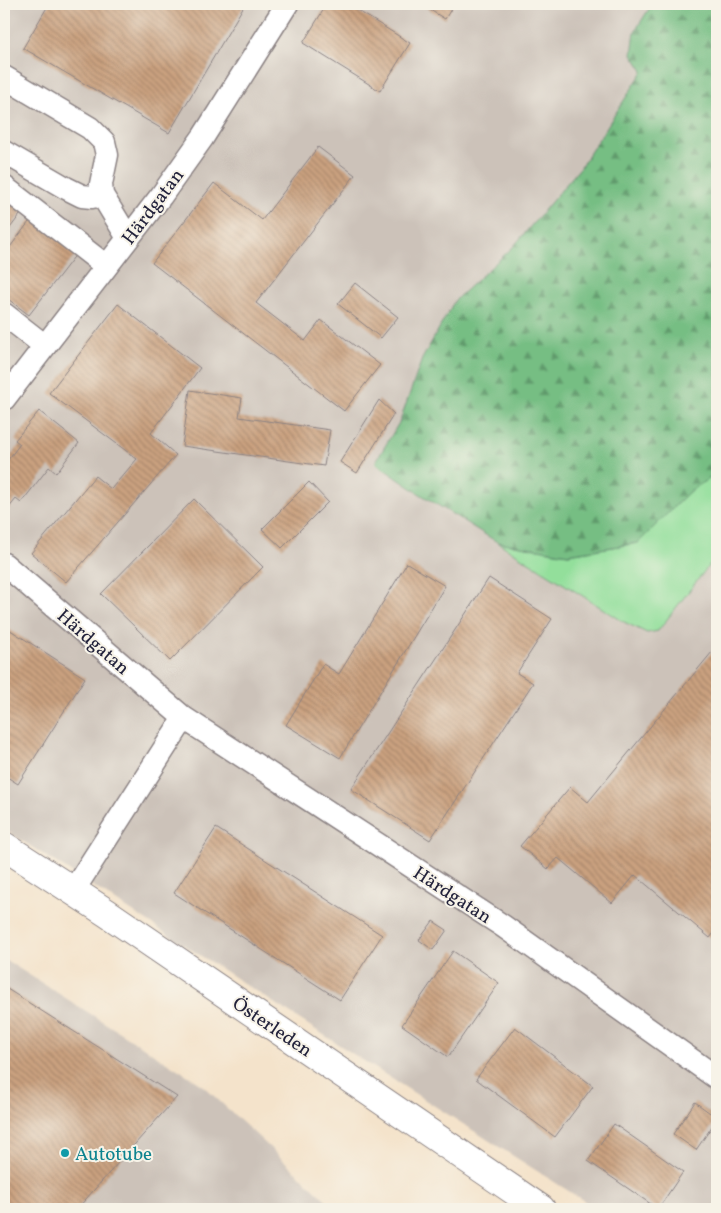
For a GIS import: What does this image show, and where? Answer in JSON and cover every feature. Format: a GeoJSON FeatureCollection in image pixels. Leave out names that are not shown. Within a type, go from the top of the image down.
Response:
{"type":"FeatureCollection","features":[{"type":"Feature","properties":{"kind":"main road","name":"Österleden"},"geometry":{"type":"LineString","coordinates":[[4,846],[107,913],[541,1209]]}},
{"type":"Feature","properties":{"kind":"street","name":"Härdgatan"},"geometry":{"type":"LineString","coordinates":[[4,399],[203,137],[287,4]]}},
{"type":"Feature","properties":{"kind":"street"},"geometry":{"type":"LineString","coordinates":[[4,77],[90,128],[104,142],[107,155],[101,184],[102,195],[128,238]]}},
{"type":"Feature","properties":{"kind":"street"},"geometry":{"type":"LineString","coordinates":[[4,152],[82,196],[102,195]]}},
{"type":"Feature","properties":{"kind":"street"},"geometry":{"type":"LineString","coordinates":[[4,186],[106,266]]}},
{"type":"Feature","properties":{"kind":"street"},"geometry":{"type":"LineString","coordinates":[[4,314],[44,346]]}},
{"type":"Feature","properties":{"kind":"street","name":"Härdgatan"},"geometry":{"type":"LineString","coordinates":[[4,564],[184,718],[503,926],[717,1078]]}},
{"type":"Feature","properties":{"kind":"street"},"geometry":{"type":"LineString","coordinates":[[73,891],[184,718]]}},
{"type":"Feature","properties":{"kind":"shaded area"},"geometry":{"type":"Polygon","coordinates":[[[4,4],[652,4],[635,31],[632,54],[643,70],[580,168],[513,247],[455,300],[422,359],[400,421],[375,463],[420,494],[624,622],[647,633],[658,631],[717,555],[717,1209],[597,1209],[4,829],[4,4]]]}},
{"type":"Feature","properties":{"kind":"shaded area"},"geometry":{"type":"Polygon","coordinates":[[[4,959],[201,1084],[336,1209],[4,1209],[4,959]]]}},
{"type":"Feature","properties":{"kind":"green space"},"geometry":{"type":"Polygon","coordinates":[[[652,4],[717,4],[717,473],[689,492],[638,543],[568,554],[497,542],[420,494],[375,463],[400,421],[422,359],[455,300],[513,247],[580,168],[643,71],[632,54],[635,31],[652,4]]]}},
{"type":"Feature","properties":{"kind":"green space"},"geometry":{"type":"Polygon","coordinates":[[[717,473],[717,555],[658,631],[647,633],[624,622],[497,542],[568,554],[638,543],[689,492],[717,473]]]}},
{"type":"Feature","properties":{"kind":"building"},"geometry":{"type":"Polygon","coordinates":[[[49,4],[245,4],[169,133],[23,48],[49,4]]]}},
{"type":"Feature","properties":{"kind":"building"},"geometry":{"type":"Polygon","coordinates":[[[327,4],[347,4],[410,43],[380,91],[303,43],[327,4]]]}},
{"type":"Feature","properties":{"kind":"building"},"geometry":{"type":"Polygon","coordinates":[[[420,4],[454,4],[445,19],[420,4]]]}},
{"type":"Feature","properties":{"kind":"building"},"geometry":{"type":"Polygon","coordinates":[[[318,147],[355,175],[256,303],[305,341],[321,320],[380,365],[344,411],[152,263],[214,183],[262,220],[318,147]]]}},
{"type":"Feature","properties":{"kind":"building"},"geometry":{"type":"Polygon","coordinates":[[[4,196],[23,211],[4,236],[4,196]]]}},
{"type":"Feature","properties":{"kind":"building"},"geometry":{"type":"Polygon","coordinates":[[[32,218],[77,253],[29,315],[4,296],[4,255],[32,218]]]}},
{"type":"Feature","properties":{"kind":"building"},"geometry":{"type":"Polygon","coordinates":[[[355,283],[398,317],[381,338],[338,304],[355,283]]]}},
{"type":"Feature","properties":{"kind":"building"},"geometry":{"type":"Polygon","coordinates":[[[118,304],[200,368],[151,433],[176,455],[66,582],[31,553],[95,476],[111,489],[137,459],[49,393],[118,304]]]}},
{"type":"Feature","properties":{"kind":"building"},"geometry":{"type":"Polygon","coordinates":[[[190,390],[242,398],[239,417],[330,430],[324,466],[182,446],[190,390]]]}},
{"type":"Feature","properties":{"kind":"building"},"geometry":{"type":"Polygon","coordinates":[[[379,400],[394,414],[357,473],[340,462],[379,400]]]}},
{"type":"Feature","properties":{"kind":"building"},"geometry":{"type":"Polygon","coordinates":[[[39,411],[79,443],[56,473],[49,467],[21,503],[16,499],[4,514],[4,465],[20,444],[15,440],[39,411]]]}},
{"type":"Feature","properties":{"kind":"building"},"geometry":{"type":"Polygon","coordinates":[[[309,482],[328,502],[282,548],[262,529],[309,482]]]}},
{"type":"Feature","properties":{"kind":"building"},"geometry":{"type":"Polygon","coordinates":[[[194,499],[263,567],[170,661],[101,594],[194,499]]]}},
{"type":"Feature","properties":{"kind":"building"},"geometry":{"type":"Polygon","coordinates":[[[407,563],[445,586],[340,758],[286,725],[323,664],[339,674],[407,563]]]}},
{"type":"Feature","properties":{"kind":"building"},"geometry":{"type":"Polygon","coordinates":[[[489,578],[552,619],[517,673],[533,683],[430,840],[351,789],[489,578]]]}},
{"type":"Feature","properties":{"kind":"building"},"geometry":{"type":"Polygon","coordinates":[[[4,626],[85,678],[18,784],[4,775],[4,626]]]}},
{"type":"Feature","properties":{"kind":"building"},"geometry":{"type":"Polygon","coordinates":[[[717,646],[717,929],[710,938],[635,875],[612,903],[558,858],[548,869],[520,846],[570,787],[588,802],[717,646]]]}},
{"type":"Feature","properties":{"kind":"building"},"geometry":{"type":"Polygon","coordinates":[[[216,828],[382,935],[340,1000],[174,893],[216,828]]]}},
{"type":"Feature","properties":{"kind":"building"},"geometry":{"type":"Polygon","coordinates":[[[433,921],[447,930],[433,950],[419,940],[433,921]]]}},
{"type":"Feature","properties":{"kind":"building"},"geometry":{"type":"Polygon","coordinates":[[[453,951],[499,983],[448,1057],[402,1025],[453,951]]]}},
{"type":"Feature","properties":{"kind":"building","name":"Autotube"},"geometry":{"type":"Polygon","coordinates":[[[4,987],[177,1097],[77,1209],[4,1209],[4,987]]]}},
{"type":"Feature","properties":{"kind":"building"},"geometry":{"type":"Polygon","coordinates":[[[515,1027],[593,1086],[555,1137],[476,1079],[515,1027]]]}},
{"type":"Feature","properties":{"kind":"building"},"geometry":{"type":"Polygon","coordinates":[[[695,1102],[717,1118],[696,1150],[673,1134],[695,1102]]]}},
{"type":"Feature","properties":{"kind":"building"},"geometry":{"type":"Polygon","coordinates":[[[614,1124],[683,1172],[658,1209],[588,1161],[614,1124]]]}},
{"type":"Feature","properties":{"kind":"place","name":"Autotube"},"geometry":{"type":"Point","coordinates":[65,1153]}}]}
